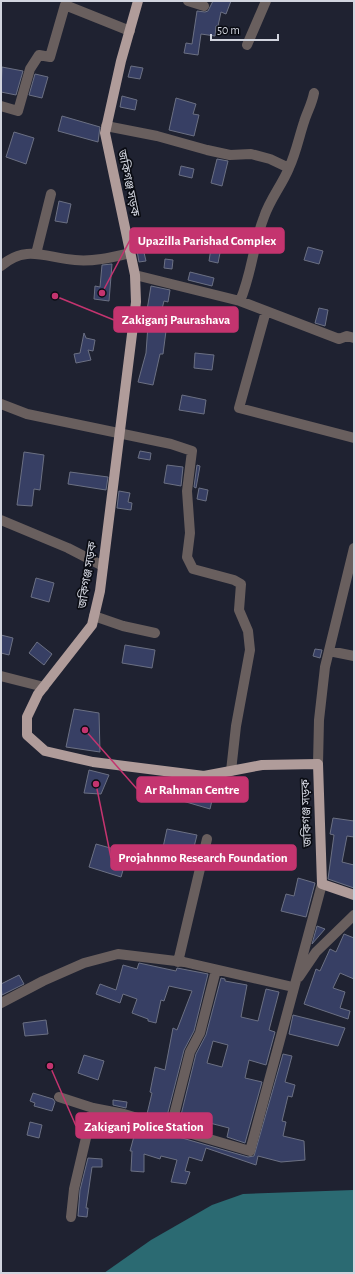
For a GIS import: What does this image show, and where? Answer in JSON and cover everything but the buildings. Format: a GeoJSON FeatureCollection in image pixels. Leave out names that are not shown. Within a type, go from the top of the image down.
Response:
{"type":"FeatureCollection","features":[{"type":"Feature","properties":{"kind":"main road","name":"জকিগঞ্জ সড়ক"},"geometry":{"type":"LineString","coordinates":[[138,1],[105,133],[135,275],[136,302],[103,566],[92,625],[44,687],[27,717],[27,735],[45,751],[93,762],[204,776],[262,765],[318,764],[322,884]]}},
{"type":"Feature","properties":{"kind":"main road"},"geometry":{"type":"LineString","coordinates":[[322,884],[354,896]]}},
{"type":"Feature","properties":{"kind":"street"},"geometry":{"type":"LineString","coordinates":[[188,1],[204,6]]}},
{"type":"Feature","properties":{"kind":"street"},"geometry":{"type":"LineString","coordinates":[[247,45],[266,1]]}},
{"type":"Feature","properties":{"kind":"street"},"geometry":{"type":"LineString","coordinates":[[1,106],[18,111],[30,69],[39,55],[50,57],[65,5],[72,4],[130,31]]}},
{"type":"Feature","properties":{"kind":"street"},"geometry":{"type":"LineString","coordinates":[[240,301],[249,280],[263,217],[272,197],[281,185],[289,168],[314,93]]}},
{"type":"Feature","properties":{"kind":"street"},"geometry":{"type":"LineString","coordinates":[[106,126],[157,136],[206,150],[230,155],[251,154],[270,159],[289,168]]}},
{"type":"Feature","properties":{"kind":"street"},"geometry":{"type":"LineString","coordinates":[[36,254],[51,194]]}},
{"type":"Feature","properties":{"kind":"street"},"geometry":{"type":"LineString","coordinates":[[1,266],[8,259],[23,253],[75,260],[130,254]]}},
{"type":"Feature","properties":{"kind":"street"},"geometry":{"type":"LineString","coordinates":[[135,275],[240,301],[339,339],[347,336],[354,338]]}},
{"type":"Feature","properties":{"kind":"street"},"geometry":{"type":"LineString","coordinates":[[266,311],[239,408],[354,438]]}},
{"type":"Feature","properties":{"kind":"street"},"geometry":{"type":"LineString","coordinates":[[1,404],[27,414],[171,444],[192,451],[187,491],[190,533],[187,557],[193,569],[234,580],[241,584],[239,610],[248,631],[250,650],[236,726],[232,771]]}},
{"type":"Feature","properties":{"kind":"street"},"geometry":{"type":"LineString","coordinates":[[1,520],[68,548],[103,566]]}},
{"type":"Feature","properties":{"kind":"street"},"geometry":{"type":"LineString","coordinates":[[318,764],[319,720],[329,651],[354,548]]}},
{"type":"Feature","properties":{"kind":"street"},"geometry":{"type":"LineString","coordinates":[[94,616],[123,626],[155,633]]}},
{"type":"Feature","properties":{"kind":"street"},"geometry":{"type":"LineString","coordinates":[[329,651],[354,656]]}},
{"type":"Feature","properties":{"kind":"street"},"geometry":{"type":"LineString","coordinates":[[1,676],[44,687]]}},
{"type":"Feature","properties":{"kind":"street"},"geometry":{"type":"LineString","coordinates":[[178,962],[208,839]]}},
{"type":"Feature","properties":{"kind":"street"},"geometry":{"type":"LineString","coordinates":[[59,1097],[93,1108],[124,1114],[171,1127],[250,1151],[322,884]]}},
{"type":"Feature","properties":{"kind":"street"},"geometry":{"type":"LineString","coordinates":[[293,987],[316,952],[354,915]]}},
{"type":"Feature","properties":{"kind":"street"},"geometry":{"type":"LineString","coordinates":[[1,1003],[42,981],[84,963],[118,954],[178,962],[293,987]]}},
{"type":"Feature","properties":{"kind":"street"},"geometry":{"type":"LineString","coordinates":[[171,1127],[190,1052],[200,1033],[216,970]]}},
{"type":"Feature","properties":{"kind":"street"},"geometry":{"type":"LineString","coordinates":[[71,1216],[74,1189],[93,1108]]}},
{"type":"Feature","properties":{"kind":"shaded area"},"geometry":{"type":"Polygon","coordinates":[[[354,1190],[354,1273],[104,1273],[151,1240],[212,1205],[243,1194],[354,1190]]]}},
{"type":"Feature","properties":{"kind":"place","name":"Upazilla Parishad Complex"},"geometry":{"type":"Point","coordinates":[102,293]}},
{"type":"Feature","properties":{"kind":"place","name":"Zakiganj Paurashava"},"geometry":{"type":"Point","coordinates":[55,296]}},
{"type":"Feature","properties":{"kind":"place","name":"Ar Rahman Centre"},"geometry":{"type":"Point","coordinates":[85,730]}},
{"type":"Feature","properties":{"kind":"place","name":"Projahnmo Research Foundation"},"geometry":{"type":"Point","coordinates":[96,784]}},
{"type":"Feature","properties":{"kind":"place","name":"Zakiganj Police Station"},"geometry":{"type":"Point","coordinates":[50,1066]}}]}
